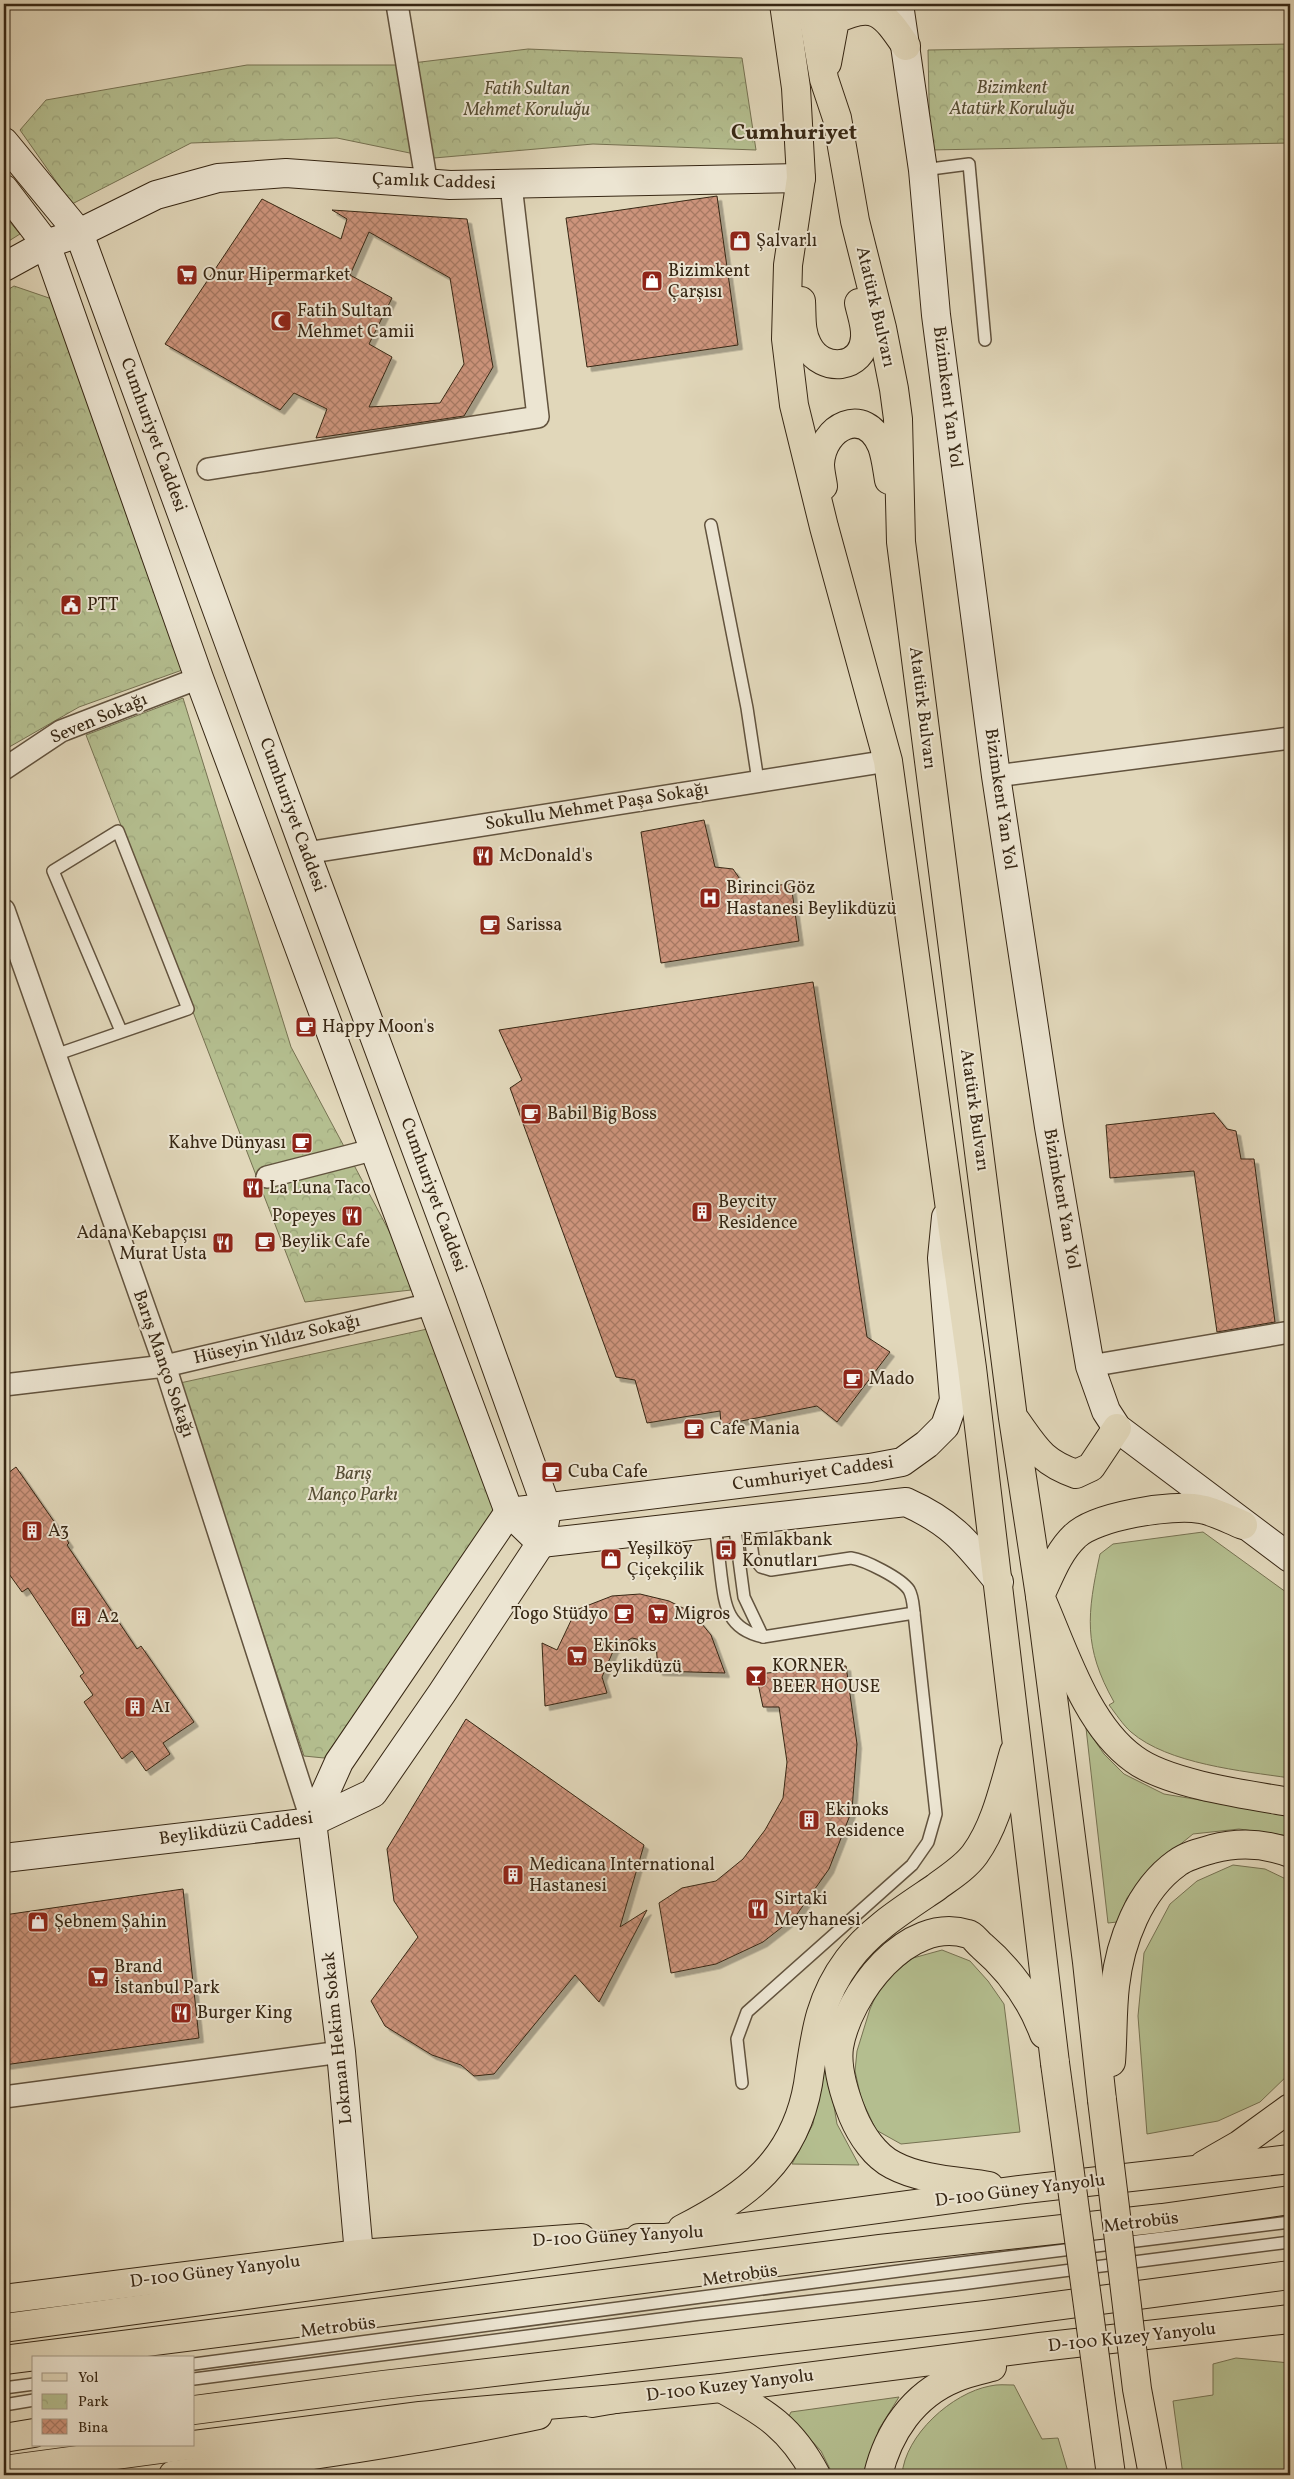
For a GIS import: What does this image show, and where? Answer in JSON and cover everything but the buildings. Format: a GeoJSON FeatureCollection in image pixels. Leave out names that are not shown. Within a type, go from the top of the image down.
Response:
{"type":"FeatureCollection","features":[{"type":"Feature","properties":{"kind":"main road","name":"Atatürk Bulvarı"},"geometry":{"type":"LineString","coordinates":[[784,4],[796,88],[799,187],[788,264],[786,339],[794,405],[824,527],[888,761],[948,1188],[999,1582],[1055,2064]]}},
{"type":"Feature","properties":{"kind":"main road","name":"Atatürk Bulvarı"},"geometry":{"type":"LineString","coordinates":[[811,4],[824,79],[837,118],[855,221],[882,328],[898,419],[901,542],[1013,1418],[1040,1596]]}},
{"type":"Feature","properties":{"kind":"main road","name":"Bizimkent Yan Yol"},"geometry":{"type":"LineString","coordinates":[[899,4],[923,170],[936,315],[996,776],[1048,1127],[1090,1366],[1106,1411],[1117,1428],[1243,1525],[1290,1558]]}},
{"type":"Feature","properties":{"kind":"main road"},"geometry":{"type":"LineString","coordinates":[[824,79],[835,20],[851,11],[867,9],[885,16],[906,46]]}},
{"type":"Feature","properties":{"kind":"main road","name":"Cumhuriyet Caddesi"},"geometry":{"type":"LineString","coordinates":[[4,142],[79,233],[547,1508],[541,1543]]}},
{"type":"Feature","properties":{"kind":"main road","name":"Çamlık Caddesi"},"geometry":{"type":"LineString","coordinates":[[46,244],[79,233],[156,195],[218,178],[286,173],[426,185],[799,187]]}},
{"type":"Feature","properties":{"kind":"main road"},"geometry":{"type":"LineString","coordinates":[[799,187],[804,248],[802,330],[807,346],[816,357],[826,364],[838,366],[858,356],[863,347],[865,336],[856,279],[855,221]]}},
{"type":"Feature","properties":{"kind":"main road","name":"Cumhuriyet Caddesi"},"geometry":{"type":"LineString","coordinates":[[4,189],[46,244],[198,678],[372,1150],[509,1512],[541,1543]]}},
{"type":"Feature","properties":{"kind":"main road"},"geometry":{"type":"LineString","coordinates":[[4,267],[46,244]]}},
{"type":"Feature","properties":{"kind":"main road"},"geometry":{"type":"LineString","coordinates":[[824,527],[827,508],[821,468],[823,452],[830,437],[839,428],[851,422],[864,424],[882,446],[887,463],[893,520],[901,542]]}},
{"type":"Feature","properties":{"kind":"main road"},"geometry":{"type":"LineString","coordinates":[[266,859],[306,853]]}},
{"type":"Feature","properties":{"kind":"main road","name":"Cumhuriyet Caddesi"},"geometry":{"type":"LineString","coordinates":[[547,1508],[870,1468],[902,1462],[928,1444],[944,1426],[954,1400],[942,1258],[948,1188]]}},
{"type":"Feature","properties":{"kind":"main road"},"geometry":{"type":"LineString","coordinates":[[430,1304],[470,1294]]}},
{"type":"Feature","properties":{"kind":"main road"},"geometry":{"type":"LineString","coordinates":[[1013,1418],[1041,1456],[1057,1468],[1076,1474],[1091,1466],[1117,1428]]}},
{"type":"Feature","properties":{"kind":"main road","name":"Cumhuriyet Caddesi"},"geometry":{"type":"LineString","coordinates":[[541,1543],[906,1502],[935,1516],[961,1535],[999,1582]]}},
{"type":"Feature","properties":{"kind":"main road"},"geometry":{"type":"LineString","coordinates":[[312,1822],[339,1762],[509,1512],[547,1508]]}},
{"type":"Feature","properties":{"kind":"main road"},"geometry":{"type":"LineString","coordinates":[[1153,2475],[1137,2390],[1087,1962],[1040,1596],[1058,1557],[1075,1536],[1090,1525],[1137,1513],[1200,1508],[1243,1525]]}},
{"type":"Feature","properties":{"kind":"main road","name":"Beylikdüzü Caddesi"},"geometry":{"type":"LineString","coordinates":[[4,1858],[312,1822],[373,1793],[541,1543]]}},
{"type":"Feature","properties":{"kind":"main road"},"geometry":{"type":"LineString","coordinates":[[1040,1596],[1085,1698],[1103,1726],[1134,1760],[1185,1782],[1290,1802]]}},
{"type":"Feature","properties":{"kind":"main road"},"geometry":{"type":"LineString","coordinates":[[4,2328],[664,2238],[716,2212],[753,2185],[778,2158],[790,2141],[800,2117],[808,2086],[812,2045],[820,2012],[831,1986],[848,1960],[883,1925],[952,1876],[974,1855],[988,1832],[1018,1738]]}},
{"type":"Feature","properties":{"kind":"main road","name":"Lokman Hekim Sokak"},"geometry":{"type":"LineString","coordinates":[[312,1822],[341,2052],[359,2254]]}},
{"type":"Feature","properties":{"kind":"main road"},"geometry":{"type":"LineString","coordinates":[[1102,2100],[1111,2064],[1115,1986],[1120,1961],[1131,1923],[1150,1891],[1177,1863],[1201,1852],[1230,1844],[1256,1844],[1290,1853]]}},
{"type":"Feature","properties":{"kind":"main road"},"geometry":{"type":"LineString","coordinates":[[1018,2190],[911,2172],[893,2165],[872,2147],[859,2130],[848,2104],[841,2078],[839,2048],[846,2023],[868,1982],[880,1966],[903,1947],[929,1935],[946,1931],[969,1934],[1001,1962],[1036,2012],[1055,2064],[1111,2475]]}},
{"type":"Feature","properties":{"kind":"main road"},"geometry":{"type":"LineString","coordinates":[[1192,2172],[1239,2145],[1290,2108]]}},
{"type":"Feature","properties":{"kind":"main road","name":"D-100 Güney Yanyolu"},"geometry":{"type":"LineString","coordinates":[[4,2298],[359,2254],[574,2238],[664,2238],[1018,2190],[1192,2172],[1290,2159]]}},
{"type":"Feature","properties":{"kind":"main road"},"geometry":{"type":"LineString","coordinates":[[36,2356],[880,2249],[1162,2218],[1290,2200]]}},
{"type":"Feature","properties":{"kind":"main road"},"geometry":{"type":"LineString","coordinates":[[195,2410],[393,2384],[957,2318],[1290,2275]]}},
{"type":"Feature","properties":{"kind":"main road","name":"D-100 Kuzey Yanyolu"},"geometry":{"type":"LineString","coordinates":[[185,2474],[464,2431],[615,2398],[721,2388],[1040,2347],[1237,2327],[1290,2319]]}},
{"type":"Feature","properties":{"kind":"main road"},"geometry":{"type":"LineString","coordinates":[[1237,2327],[1290,2335]]}},
{"type":"Feature","properties":{"kind":"main road"},"geometry":{"type":"LineString","coordinates":[[878,2475],[882,2456],[890,2438],[915,2404],[933,2389],[955,2378],[999,2365],[1040,2347]]}},
{"type":"Feature","properties":{"kind":"main road"},"geometry":{"type":"LineString","coordinates":[[4,2360],[32,2356]]}},
{"type":"Feature","properties":{"kind":"main road"},"geometry":{"type":"LineString","coordinates":[[721,2388],[772,2417],[789,2434],[816,2475]]}},
{"type":"Feature","properties":{"kind":"main road"},"geometry":{"type":"LineString","coordinates":[[195,2445],[420,2416],[615,2398]]}},
{"type":"Feature","properties":{"kind":"main road"},"geometry":{"type":"LineString","coordinates":[[4,2438],[32,2433]]}},
{"type":"Feature","properties":{"kind":"main road"},"geometry":{"type":"LineString","coordinates":[[4,2470],[183,2446]]}},
{"type":"Feature","properties":{"kind":"street"},"geometry":{"type":"LineString","coordinates":[[397,4],[426,185]]}},
{"type":"Feature","properties":{"kind":"street"},"geometry":{"type":"LineString","coordinates":[[208,469],[538,417],[511,185]]}},
{"type":"Feature","properties":{"kind":"street","name":"Seven Sokağı"},"geometry":{"type":"LineString","coordinates":[[4,769],[61,731],[198,678]]}},
{"type":"Feature","properties":{"kind":"street"},"geometry":{"type":"LineString","coordinates":[[996,776],[1290,738]]}},
{"type":"Feature","properties":{"kind":"street","name":"Sokullu Mehmet Paşa Sokağı"},"geometry":{"type":"LineString","coordinates":[[306,853],[888,761]]}},
{"type":"Feature","properties":{"kind":"street","name":"Barış Manço Sokağı"},"geometry":{"type":"LineString","coordinates":[[4,910],[165,1366],[312,1822]]}},
{"type":"Feature","properties":{"kind":"street"},"geometry":{"type":"LineString","coordinates":[[267,1178],[372,1150]]}},
{"type":"Feature","properties":{"kind":"street","name":"Hüseyin Yıldız Sokağı"},"geometry":{"type":"LineString","coordinates":[[4,1385],[165,1366],[430,1304]]}},
{"type":"Feature","properties":{"kind":"street"},"geometry":{"type":"LineString","coordinates":[[1090,1366],[1290,1332]]}},
{"type":"Feature","properties":{"kind":"street"},"geometry":{"type":"LineString","coordinates":[[4,2097],[341,2052]]}},
{"type":"Feature","properties":{"kind":"lane"},"geometry":{"type":"LineString","coordinates":[[923,170],[969,164],[985,340]]}},
{"type":"Feature","properties":{"kind":"lane"},"geometry":{"type":"LineString","coordinates":[[711,525],[747,708],[758,781]]}},
{"type":"Feature","properties":{"kind":"lane"},"geometry":{"type":"LineString","coordinates":[[55,1055],[121,1032],[188,1008],[118,831],[53,871],[121,1032]]}},
{"type":"Feature","properties":{"kind":"lane"},"geometry":{"type":"LineString","coordinates":[[732,1522],[725,1607],[736,1624],[749,1632],[763,1637],[914,1613]]}},
{"type":"Feature","properties":{"kind":"lane"},"geometry":{"type":"LineString","coordinates":[[732,1522],[761,1567],[771,1570],[851,1558],[860,1559],[906,1586],[913,1598],[936,1814],[928,1842],[912,1865],[747,2012],[738,2039],[742,2083]]}},
{"type":"Feature","properties":{"kind":"lane"},"geometry":{"type":"LineString","coordinates":[[732,1522],[744,1597],[763,1637]]}},
{"type":"Feature","properties":{"kind":"lane","name":"Metrobüs"},"geometry":{"type":"LineString","coordinates":[[195,2364],[952,2264],[1290,2222]]}},
{"type":"Feature","properties":{"kind":"lane","name":"Metrobüs"},"geometry":{"type":"LineString","coordinates":[[195,2380],[700,2314],[961,2284],[1290,2242]]}},
{"type":"Feature","properties":{"kind":"lane"},"geometry":{"type":"LineString","coordinates":[[4,2388],[32,2384]]}},
{"type":"Feature","properties":{"kind":"lane"},"geometry":{"type":"LineString","coordinates":[[4,2405],[32,2400]]}},
{"type":"Feature","properties":{"kind":"green space","name":"Bizimkent Atatürk Koruluğu"},"geometry":{"type":"Polygon","coordinates":[[[1290,44],[1290,143],[930,150],[928,50],[1290,44]]]}},
{"type":"Feature","properties":{"kind":"green space","name":"Fatih Sultan Mehmet Koruluğu"},"geometry":{"type":"Polygon","coordinates":[[[528,49],[742,58],[756,150],[593,144],[434,158],[337,138],[191,143],[72,204],[20,130],[46,100],[247,65],[396,65],[528,49]]]}},
{"type":"Feature","properties":{"kind":"green space"},"geometry":{"type":"Polygon","coordinates":[[[4,215],[20,234],[4,244],[4,215]]]}},
{"type":"Feature","properties":{"kind":"green space"},"geometry":{"type":"Polygon","coordinates":[[[14,286],[52,299],[185,669],[79,707],[4,750],[4,292],[14,286]]]}},
{"type":"Feature","properties":{"kind":"green space"},"geometry":{"type":"Polygon","coordinates":[[[183,698],[291,1047],[420,1289],[305,1302],[86,735],[183,698]]]}},
{"type":"Feature","properties":{"kind":"green space","name":"Barış Manço Parkı"},"geometry":{"type":"Polygon","coordinates":[[[441,1326],[501,1512],[324,1758],[304,1756],[180,1383],[441,1326]]]}},
{"type":"Feature","properties":{"kind":"green space"},"geometry":{"type":"Polygon","coordinates":[[[1203,1532],[1290,1595],[1290,1778],[1228,1769],[1185,1759],[1165,1752],[1146,1743],[1131,1732],[1109,1705],[1114,1702],[1097,1664],[1090,1630],[1092,1595],[1100,1554],[1113,1544],[1203,1532]]]}},
{"type":"Feature","properties":{"kind":"green space"},"geometry":{"type":"Polygon","coordinates":[[[1086,1728],[1104,1754],[1124,1774],[1164,1794],[1290,1815],[1290,1836],[1239,1829],[1193,1834],[1146,1872],[1127,1898],[1117,1922],[1108,1923],[1086,1728]]]}},
{"type":"Feature","properties":{"kind":"green space"},"geometry":{"type":"Polygon","coordinates":[[[1233,1865],[1265,1869],[1290,1881],[1290,2073],[1260,2102],[1218,2121],[1147,2134],[1138,2016],[1144,1953],[1170,1904],[1197,1881],[1233,1865]]]}},
{"type":"Feature","properties":{"kind":"green space"},"geometry":{"type":"Polygon","coordinates":[[[942,1950],[970,1961],[988,1981],[1004,2004],[1020,2132],[901,2144],[876,2130],[861,2098],[855,2071],[857,2051],[870,2009],[882,1982],[913,1958],[942,1950]]]}},
{"type":"Feature","properties":{"kind":"green space"},"geometry":{"type":"Polygon","coordinates":[[[826,2059],[837,2124],[859,2165],[792,2164],[813,2124],[826,2059]]]}},
{"type":"Feature","properties":{"kind":"green space"},"geometry":{"type":"Polygon","coordinates":[[[1236,2358],[1290,2363],[1290,2475],[1183,2475],[1173,2401],[1213,2395],[1213,2364],[1236,2358]]]}},
{"type":"Feature","properties":{"kind":"green space"},"geometry":{"type":"Polygon","coordinates":[[[993,2385],[1014,2385],[1042,2439],[1058,2438],[1069,2475],[902,2475],[905,2460],[921,2431],[946,2407],[975,2390],[993,2385]]]}},
{"type":"Feature","properties":{"kind":"green space"},"geometry":{"type":"Polygon","coordinates":[[[899,2397],[879,2429],[866,2475],[833,2475],[821,2451],[789,2416],[791,2412],[899,2397]]]}},
{"type":"Feature","properties":{"kind":"place","name":"Şalvarlı"},"geometry":{"type":"Point","coordinates":[740,241]}},
{"type":"Feature","properties":{"kind":"place","name":"Onur Hipermarket"},"geometry":{"type":"Point","coordinates":[187,275]}},
{"type":"Feature","properties":{"kind":"place","name":"Bizimkent Çarşısı"},"geometry":{"type":"Point","coordinates":[652,281]}},
{"type":"Feature","properties":{"kind":"place","name":"Fatih Sultan Mehmet Camii"},"geometry":{"type":"Point","coordinates":[281,321]}},
{"type":"Feature","properties":{"kind":"place","name":"PTT"},"geometry":{"type":"Point","coordinates":[71,605]}},
{"type":"Feature","properties":{"kind":"place","name":"McDonald's"},"geometry":{"type":"Point","coordinates":[483,856]}},
{"type":"Feature","properties":{"kind":"place","name":"Birinci Göz Hastanesi Beylikdüzü"},"geometry":{"type":"Point","coordinates":[710,898]}},
{"type":"Feature","properties":{"kind":"place","name":"Sarissa"},"geometry":{"type":"Point","coordinates":[490,925]}},
{"type":"Feature","properties":{"kind":"place","name":"Happy Moon's"},"geometry":{"type":"Point","coordinates":[306,1027]}},
{"type":"Feature","properties":{"kind":"place","name":"Babil Big Boss"},"geometry":{"type":"Point","coordinates":[531,1114]}},
{"type":"Feature","properties":{"kind":"place","name":"Kahve Dünyası"},"geometry":{"type":"Point","coordinates":[302,1143]}},
{"type":"Feature","properties":{"kind":"place","name":"La Luna Taco"},"geometry":{"type":"Point","coordinates":[253,1188]}},
{"type":"Feature","properties":{"kind":"place","name":"Beycity Residence"},"geometry":{"type":"Point","coordinates":[702,1212]}},
{"type":"Feature","properties":{"kind":"place","name":"Popeyes"},"geometry":{"type":"Point","coordinates":[352,1216]}},
{"type":"Feature","properties":{"kind":"place","name":"Beylik Cafe"},"geometry":{"type":"Point","coordinates":[265,1242]}},
{"type":"Feature","properties":{"kind":"place","name":"Adana Kebapçısı Murat Usta"},"geometry":{"type":"Point","coordinates":[223,1243]}},
{"type":"Feature","properties":{"kind":"place","name":"Mado"},"geometry":{"type":"Point","coordinates":[853,1379]}},
{"type":"Feature","properties":{"kind":"place","name":"Cafe Mania"},"geometry":{"type":"Point","coordinates":[694,1429]}},
{"type":"Feature","properties":{"kind":"place","name":"Cuba Cafe"},"geometry":{"type":"Point","coordinates":[552,1472]}},
{"type":"Feature","properties":{"kind":"place","name":"A3"},"geometry":{"type":"Point","coordinates":[32,1531]}},
{"type":"Feature","properties":{"kind":"place","name":"Emlakbank Konutları"},"geometry":{"type":"Point","coordinates":[726,1550]}},
{"type":"Feature","properties":{"kind":"place","name":"Yeşilköy Çiçekçilik"},"geometry":{"type":"Point","coordinates":[611,1559]}},
{"type":"Feature","properties":{"kind":"place","name":"Togo Stüdyo"},"geometry":{"type":"Point","coordinates":[624,1614]}},
{"type":"Feature","properties":{"kind":"place","name":"Migros"},"geometry":{"type":"Point","coordinates":[658,1614]}},
{"type":"Feature","properties":{"kind":"place","name":"A2"},"geometry":{"type":"Point","coordinates":[81,1617]}},
{"type":"Feature","properties":{"kind":"place","name":"Ekinoks Beylikdüzü"},"geometry":{"type":"Point","coordinates":[577,1656]}},
{"type":"Feature","properties":{"kind":"place","name":"KORNER BEER HOUSE"},"geometry":{"type":"Point","coordinates":[756,1676]}},
{"type":"Feature","properties":{"kind":"place","name":"A1"},"geometry":{"type":"Point","coordinates":[135,1707]}},
{"type":"Feature","properties":{"kind":"place","name":"Ekinoks Residence"},"geometry":{"type":"Point","coordinates":[809,1820]}},
{"type":"Feature","properties":{"kind":"place","name":"Medicana International Hastanesi"},"geometry":{"type":"Point","coordinates":[513,1875]}},
{"type":"Feature","properties":{"kind":"place","name":"Sirtaki Meyhanesi"},"geometry":{"type":"Point","coordinates":[758,1909]}},
{"type":"Feature","properties":{"kind":"place","name":"Şebnem Şahin"},"geometry":{"type":"Point","coordinates":[38,1922]}},
{"type":"Feature","properties":{"kind":"place","name":"Brand İstanbul Park"},"geometry":{"type":"Point","coordinates":[98,1977]}},
{"type":"Feature","properties":{"kind":"place","name":"Burger King"},"geometry":{"type":"Point","coordinates":[181,2013]}},
{"type":"Feature","properties":{"kind":"district","name":"Cumhuriyet"},"geometry":{"type":"Point","coordinates":[794,133]}}]}
